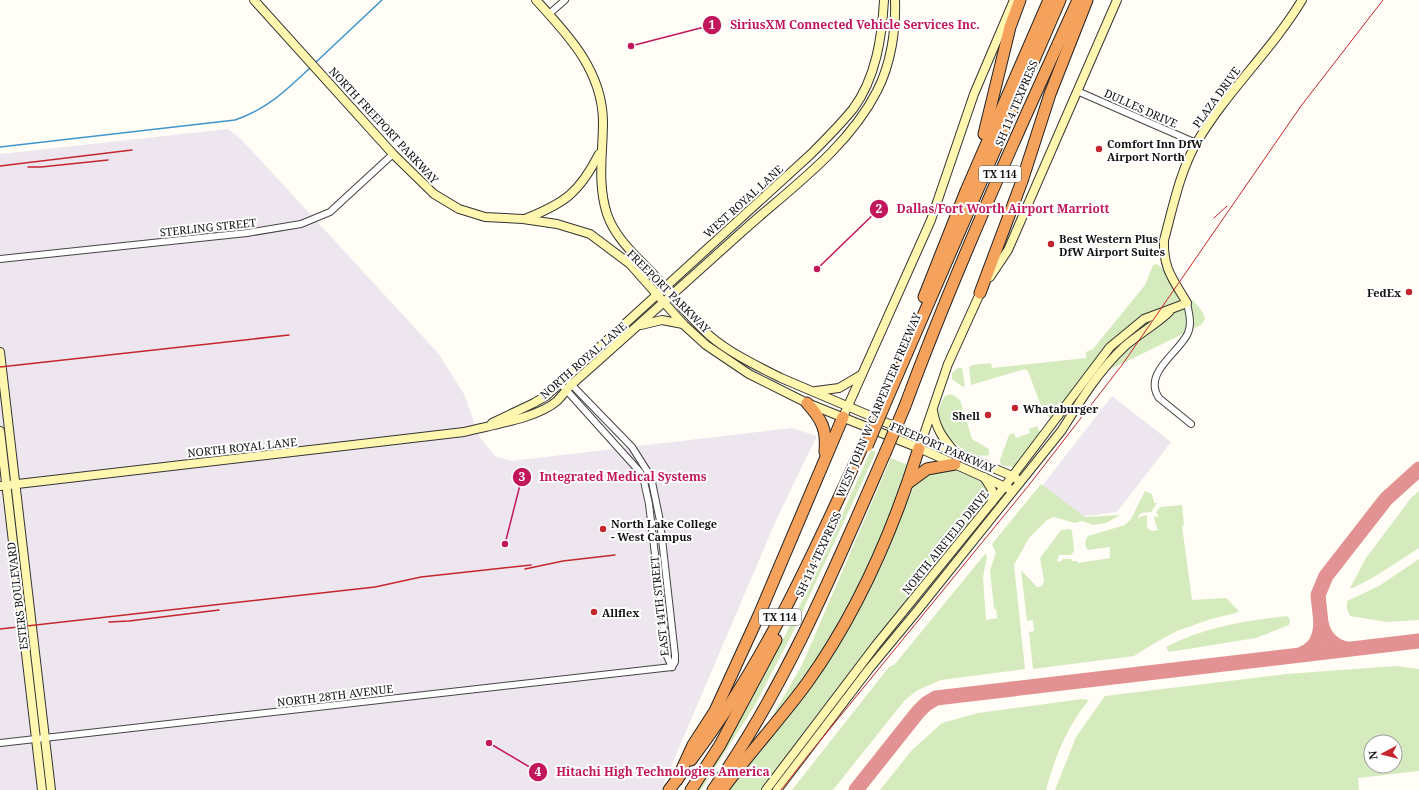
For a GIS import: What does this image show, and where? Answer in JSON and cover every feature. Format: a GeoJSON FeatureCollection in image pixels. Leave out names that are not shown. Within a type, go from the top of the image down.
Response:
{"type":"FeatureCollection","features":[{"type":"Feature","properties":{"kind":"highway"},"geometry":{"type":"LineString","coordinates":[[966,191],[966,177],[986,132],[1010,27],[1020,0]]}},
{"type":"Feature","properties":{"kind":"highway","name":"WEST JOHN W CARPENTER FREEWAY"},"geometry":{"type":"LineString","coordinates":[[669,790],[700,749],[727,707],[782,613],[811,558],[885,398],[966,191],[1049,0]]}},
{"type":"Feature","properties":{"kind":"highway","name":"SH 114 TEXPRESS"},"geometry":{"type":"LineString","coordinates":[[885,398],[1060,0]]}},
{"type":"Feature","properties":{"kind":"highway","name":"WEST JOHN W CARPENTER FREEWAY"},"geometry":{"type":"LineString","coordinates":[[713,790],[776,687],[806,630],[886,453],[926,349],[969,247],[1022,123],[1078,0]]}},
{"type":"Feature","properties":{"kind":"highway"},"geometry":{"type":"LineString","coordinates":[[980,293],[991,260],[1013,207],[1050,94],[1087,0]]}},
{"type":"Feature","properties":{"kind":"highway"},"geometry":{"type":"LineString","coordinates":[[807,403],[817,414],[825,430],[825,462]]}},
{"type":"Feature","properties":{"kind":"highway"},"geometry":{"type":"LineString","coordinates":[[677,780],[693,745],[715,711],[759,615],[843,417]]}},
{"type":"Feature","properties":{"kind":"highway"},"geometry":{"type":"LineString","coordinates":[[722,790],[788,707],[829,650],[880,555],[908,484],[921,443]]}},
{"type":"Feature","properties":{"kind":"highway","name":"SH 114 TEXPRESS"},"geometry":{"type":"LineString","coordinates":[[691,790],[720,745],[808,579],[865,444]]}},
{"type":"Feature","properties":{"kind":"highway"},"geometry":{"type":"LineString","coordinates":[[908,484],[927,469],[955,464]]}},
{"type":"Feature","properties":{"kind":"main road","name":"NORTH FREEPORT PARKWAY"},"geometry":{"type":"LineString","coordinates":[[254,0],[393,154],[434,194],[459,209],[485,217],[523,219]]}},
{"type":"Feature","properties":{"kind":"main road"},"geometry":{"type":"LineString","coordinates":[[536,0],[549,14]]}},
{"type":"Feature","properties":{"kind":"main road","name":"WEST ROYAL LANE"},"geometry":{"type":"LineString","coordinates":[[563,380],[791,172],[826,139],[854,108],[872,70],[883,27],[884,0]]}},
{"type":"Feature","properties":{"kind":"main road","name":"WEST ROYAL LANE"},"geometry":{"type":"LineString","coordinates":[[664,302],[799,182],[852,129],[878,90],[890,56],[894,31],[895,0]]}},
{"type":"Feature","properties":{"kind":"main road"},"geometry":{"type":"LineString","coordinates":[[843,417],[931,220],[974,94],[1014,0]]}},
{"type":"Feature","properties":{"kind":"main road"},"geometry":{"type":"LineString","coordinates":[[921,443],[948,364],[980,293],[1008,250],[1117,0]]}},
{"type":"Feature","properties":{"kind":"main road","name":"PLAZA DRIVE"},"geometry":{"type":"LineString","coordinates":[[1187,303],[1168,271],[1165,261],[1164,240],[1176,195],[1196,144],[1210,122],[1302,0]]}},
{"type":"Feature","properties":{"kind":"main road","name":"FREEPORT PARKWAY"},"geometry":{"type":"LineString","coordinates":[[549,14],[577,47],[587,62],[595,79],[603,120],[600,178],[607,216],[626,246],[670,296],[712,337],[760,367],[786,381],[816,391],[848,405],[921,443],[955,464],[1012,490]]}},
{"type":"Feature","properties":{"kind":"main road"},"geometry":{"type":"LineString","coordinates":[[872,70],[884,74]]}},
{"type":"Feature","properties":{"kind":"main road"},"geometry":{"type":"LineString","coordinates":[[523,219],[556,206],[573,194],[587,178],[601,152]]}},
{"type":"Feature","properties":{"kind":"main road"},"geometry":{"type":"LineString","coordinates":[[791,172],[799,182]]}},
{"type":"Feature","properties":{"kind":"main road","name":"FREEPORT PARKWAY"},"geometry":{"type":"LineString","coordinates":[[523,219],[557,224],[590,234],[630,264],[683,324],[706,345],[756,377],[807,403],[843,417],[921,443],[955,452],[1012,476],[1020,481]]}},
{"type":"Feature","properties":{"kind":"main road","name":"NORTH ROYAL LANE"},"geometry":{"type":"LineString","coordinates":[[3,486],[192,462],[316,450],[464,432],[486,426],[502,424],[543,409],[556,401],[569,387],[664,302]]}},
{"type":"Feature","properties":{"kind":"main road","name":"NORTH AIRFIELD DRIVE"},"geometry":{"type":"LineString","coordinates":[[766,790],[876,645],[1005,486],[1110,347],[1144,320],[1187,303]]}},
{"type":"Feature","properties":{"kind":"main road","name":"NORTH AIRFIELD DRIVE"},"geometry":{"type":"LineString","coordinates":[[776,790],[868,669],[917,611],[1012,490],[1062,430],[1079,402],[1107,365],[1125,346],[1173,309]]}},
{"type":"Feature","properties":{"kind":"main road"},"geometry":{"type":"LineString","coordinates":[[637,327],[662,320],[683,324]]}},
{"type":"Feature","properties":{"kind":"main road","name":"ESTERS BOULEVARD"},"geometry":{"type":"LineString","coordinates":[[0,352],[51,790]]}},
{"type":"Feature","properties":{"kind":"main road"},"geometry":{"type":"LineString","coordinates":[[756,377],[760,367]]}},
{"type":"Feature","properties":{"kind":"main road"},"geometry":{"type":"LineString","coordinates":[[816,391],[839,388],[861,376]]}},
{"type":"Feature","properties":{"kind":"main road","name":"NORTH ROYAL LANE"},"geometry":{"type":"LineString","coordinates":[[486,426],[534,403],[563,380]]}},
{"type":"Feature","properties":{"kind":"main road"},"geometry":{"type":"LineString","coordinates":[[933,410],[935,424],[941,436],[955,452]]}},
{"type":"Feature","properties":{"kind":"main road","name":"ESTERS BOULEVARD"},"geometry":{"type":"LineString","coordinates":[[0,431],[3,486],[18,581],[42,790]]}},
{"type":"Feature","properties":{"kind":"main road"},"geometry":{"type":"LineString","coordinates":[[982,476],[990,484],[992,490],[992,502]]}},
{"type":"Feature","properties":{"kind":"main road"},"geometry":{"type":"LineString","coordinates":[[18,581],[26,580]]}},
{"type":"Feature","properties":{"kind":"street"},"geometry":{"type":"LineString","coordinates":[[549,14],[565,0]]}},
{"type":"Feature","properties":{"kind":"street","name":"DULLES DRIVE"},"geometry":{"type":"LineString","coordinates":[[1077,91],[1196,144]]}},
{"type":"Feature","properties":{"kind":"street","name":"STERLING STREET"},"geometry":{"type":"LineString","coordinates":[[0,259],[246,233],[300,224],[330,212],[393,154]]}},
{"type":"Feature","properties":{"kind":"street","name":"PLAZA DRIVE"},"geometry":{"type":"LineString","coordinates":[[1187,303],[1190,325],[1187,334],[1157,374],[1154,386],[1159,398],[1191,424]]}},
{"type":"Feature","properties":{"kind":"street","name":"EAST 14TH STREET"},"geometry":{"type":"LineString","coordinates":[[563,380],[629,459],[644,481],[650,504],[667,656],[672,667]]}},
{"type":"Feature","properties":{"kind":"street","name":"EAST 14TH STREET"},"geometry":{"type":"LineString","coordinates":[[569,387],[632,447],[651,477],[660,521],[675,655],[675,662],[672,667]]}},
{"type":"Feature","properties":{"kind":"street","name":"NORTH 28TH AVENUE"},"geometry":{"type":"LineString","coordinates":[[0,743],[672,667]]}},
{"type":"Feature","properties":{"kind":"shaded area"},"geometry":{"type":"Polygon","coordinates":[[[228,129],[241,139],[438,353],[464,394],[479,436],[495,456],[511,461],[792,428],[817,436],[777,518],[661,790],[0,790],[0,154],[228,129]]]}},
{"type":"Feature","properties":{"kind":"shaded area"},"geometry":{"type":"Polygon","coordinates":[[[1112,396],[1171,442],[1117,512],[1081,517],[1042,486],[1112,396]]]}},
{"type":"Feature","properties":{"kind":"green space"},"geometry":{"type":"Polygon","coordinates":[[[1156,264],[1162,269],[1169,281],[1174,286],[1195,302],[1199,307],[1205,319],[1201,325],[1107,371],[1079,390],[1050,417],[1044,414],[1028,371],[1025,369],[971,385],[969,367],[972,365],[991,363],[992,368],[1086,358],[1086,352],[1093,349],[1145,285],[1153,265],[1156,264]]]}},
{"type":"Feature","properties":{"kind":"green space"},"geometry":{"type":"Polygon","coordinates":[[[958,368],[962,368],[965,386],[963,387],[952,379],[952,373],[958,368]]]}},
{"type":"Feature","properties":{"kind":"green space"},"geometry":{"type":"Polygon","coordinates":[[[951,394],[960,400],[972,439],[989,449],[989,455],[981,456],[964,450],[949,437],[943,429],[939,421],[939,409],[945,396],[951,394]]]}},
{"type":"Feature","properties":{"kind":"green space"},"geometry":{"type":"Polygon","coordinates":[[[1037,426],[1040,432],[1039,435],[1015,465],[1013,467],[1001,465],[1000,460],[1009,435],[1014,433],[1016,438],[1030,433],[1029,429],[1037,426]]]}},
{"type":"Feature","properties":{"kind":"green space"},"geometry":{"type":"Polygon","coordinates":[[[871,450],[876,452],[791,636],[755,705],[701,790],[693,790],[720,750],[768,668],[811,582],[871,450]]]}},
{"type":"Feature","properties":{"kind":"green space"},"geometry":{"type":"Polygon","coordinates":[[[891,458],[910,466],[879,548],[820,660],[766,727],[802,665],[891,458]]]}},
{"type":"Feature","properties":{"kind":"green space"},"geometry":{"type":"Polygon","coordinates":[[[943,469],[954,470],[985,483],[990,495],[978,513],[944,551],[935,567],[814,718],[762,790],[730,790],[761,748],[874,578],[915,484],[928,473],[943,469]]]}},
{"type":"Feature","properties":{"kind":"green space"},"geometry":{"type":"Polygon","coordinates":[[[1041,484],[1085,517],[1120,515],[1106,523],[1093,525],[1082,521],[1075,523],[1054,517],[1047,520],[1029,538],[1014,565],[1025,669],[941,680],[918,690],[905,700],[833,790],[792,790],[889,667],[895,664],[985,554],[987,556],[983,577],[986,620],[997,618],[996,609],[994,609],[990,570],[996,553],[992,544],[1041,484]]]}},
{"type":"Feature","properties":{"kind":"green space"},"geometry":{"type":"Polygon","coordinates":[[[1145,491],[1152,494],[1154,503],[1157,503],[1151,512],[1141,513],[1137,518],[1147,515],[1147,528],[1152,531],[1158,530],[1154,519],[1155,516],[1158,517],[1158,514],[1156,513],[1160,507],[1182,505],[1184,525],[1182,526],[1192,600],[1226,598],[1239,611],[1177,631],[1134,656],[1033,669],[1029,632],[1034,631],[1033,620],[1027,621],[1021,570],[1037,587],[1042,586],[1044,581],[1040,558],[1061,530],[1070,529],[1072,531],[1074,551],[1071,555],[1059,555],[1057,561],[1060,562],[1063,559],[1071,559],[1073,561],[1077,561],[1078,563],[1110,558],[1110,547],[1088,550],[1085,545],[1088,536],[1125,525],[1131,519],[1145,491]]]}},
{"type":"Feature","properties":{"kind":"green space"},"geometry":{"type":"Polygon","coordinates":[[[1419,491],[1419,548],[1374,577],[1353,588],[1350,588],[1366,558],[1411,498],[1419,491]]]}},
{"type":"Feature","properties":{"kind":"green space"},"geometry":{"type":"Polygon","coordinates":[[[1419,559],[1419,620],[1387,622],[1350,616],[1347,609],[1347,601],[1379,586],[1419,559]]]}},
{"type":"Feature","properties":{"kind":"green space"},"geometry":{"type":"Polygon","coordinates":[[[1287,616],[1290,620],[1289,625],[1256,638],[1169,652],[1166,647],[1195,634],[1225,626],[1287,616]]]}},
{"type":"Feature","properties":{"kind":"green space"},"geometry":{"type":"Polygon","coordinates":[[[1396,666],[1419,669],[1419,771],[1403,773],[1403,734],[1363,734],[1363,774],[1393,774],[1358,778],[1359,790],[1055,790],[1076,737],[1105,696],[1286,674],[1396,666]]]}},
{"type":"Feature","properties":{"kind":"green space"},"geometry":{"type":"Polygon","coordinates":[[[1082,699],[1089,700],[1074,720],[1068,731],[1053,766],[1046,790],[880,790],[912,750],[942,723],[978,713],[1082,699]]]}},
{"type":"Feature","properties":{"kind":"waterway"},"geometry":{"type":"LineString","coordinates":[[315,63],[382,0]]}},
{"type":"Feature","properties":{"kind":"waterway"},"geometry":{"type":"LineString","coordinates":[[0,147],[235,120],[247,116],[276,98],[311,67]]}},
{"type":"Feature","properties":{"kind":"taxiway"},"geometry":{"type":"LineString","coordinates":[[1321,623],[1318,595],[1326,576],[1386,499],[1419,469]]}},
{"type":"Feature","properties":{"kind":"taxiway"},"geometry":{"type":"LineString","coordinates":[[1302,654],[1314,646],[1320,633],[1321,623],[1327,637],[1337,646],[1347,649]]}},
{"type":"Feature","properties":{"kind":"taxiway"},"geometry":{"type":"LineString","coordinates":[[856,790],[918,712],[926,704],[936,698],[1419,641]]}},
{"type":"Feature","properties":{"kind":"tram line"},"geometry":{"type":"LineString","coordinates":[[781,790],[1029,485],[1122,365],[1301,106],[1383,0]]}},
{"type":"Feature","properties":{"kind":"tram line"},"geometry":{"type":"LineString","coordinates":[[1214,218],[1227,206]]}},
{"type":"Feature","properties":{"kind":"railway"},"geometry":{"type":"LineString","coordinates":[[0,166],[132,150]]}},
{"type":"Feature","properties":{"kind":"railway"},"geometry":{"type":"LineString","coordinates":[[28,167],[108,160]]}},
{"type":"Feature","properties":{"kind":"railway"},"geometry":{"type":"LineString","coordinates":[[0,367],[289,335]]}},
{"type":"Feature","properties":{"kind":"railway"},"geometry":{"type":"LineString","coordinates":[[525,569],[563,561],[615,555]]}},
{"type":"Feature","properties":{"kind":"railway"},"geometry":{"type":"LineString","coordinates":[[0,629],[375,587],[421,577],[531,565]]}},
{"type":"Feature","properties":{"kind":"railway"},"geometry":{"type":"LineString","coordinates":[[109,622],[219,610]]}},
{"type":"Feature","properties":{"kind":"place","name":"SiriusXM Connected Vehicle Services Inc."},"geometry":{"type":"Point","coordinates":[631,46]}},
{"type":"Feature","properties":{"kind":"place","name":"Comfort Inn DfW Airport North"},"geometry":{"type":"Point","coordinates":[1099,149]}},
{"type":"Feature","properties":{"kind":"place","name":"Best Western Plus DfW Airport Suites"},"geometry":{"type":"Point","coordinates":[1051,244]}},
{"type":"Feature","properties":{"kind":"place","name":"Dallas/Fort Worth Airport Marriott"},"geometry":{"type":"Point","coordinates":[817,269]}},
{"type":"Feature","properties":{"kind":"place","name":"FedEx"},"geometry":{"type":"Point","coordinates":[1409,292]}},
{"type":"Feature","properties":{"kind":"place","name":"Whataburger"},"geometry":{"type":"Point","coordinates":[1015,408]}},
{"type":"Feature","properties":{"kind":"place","name":"Shell"},"geometry":{"type":"Point","coordinates":[988,415]}},
{"type":"Feature","properties":{"kind":"place","name":"North Lake College - West Campus"},"geometry":{"type":"Point","coordinates":[603,529]}},
{"type":"Feature","properties":{"kind":"place","name":"Integrated Medical Systems"},"geometry":{"type":"Point","coordinates":[505,544]}},
{"type":"Feature","properties":{"kind":"place","name":"Allflex"},"geometry":{"type":"Point","coordinates":[594,612]}},
{"type":"Feature","properties":{"kind":"place","name":"Hitachi High Technologies America"},"geometry":{"type":"Point","coordinates":[489,743]}}]}
